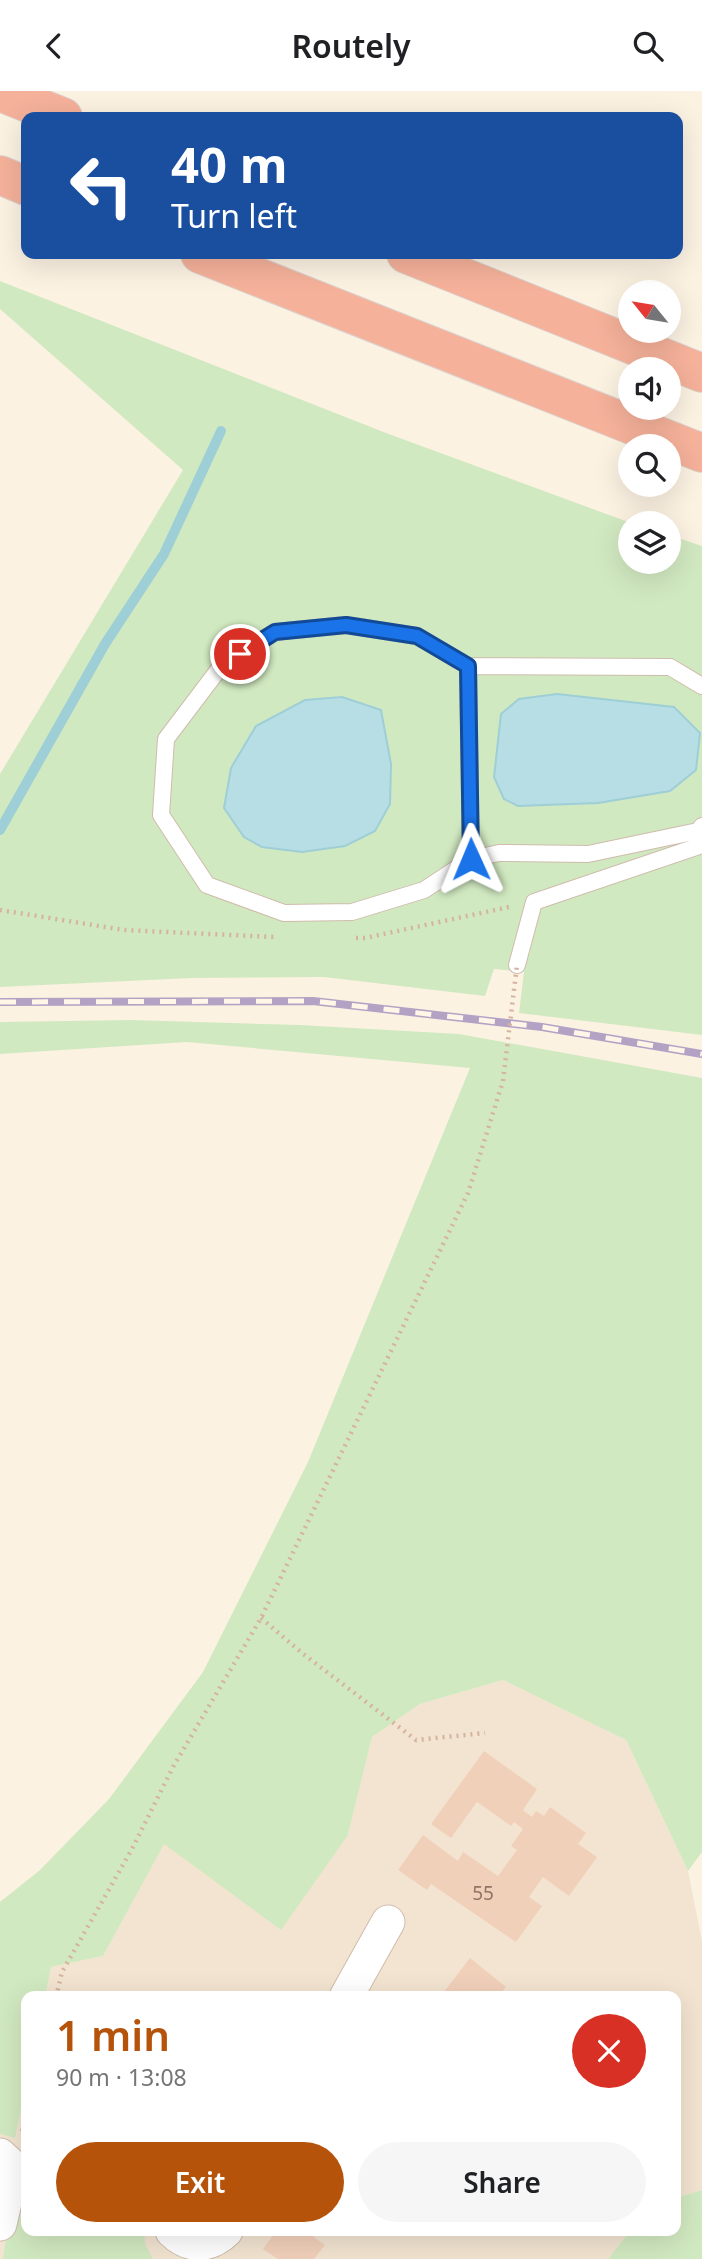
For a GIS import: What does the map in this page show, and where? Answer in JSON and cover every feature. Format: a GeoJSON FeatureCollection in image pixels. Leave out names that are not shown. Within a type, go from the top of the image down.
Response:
{"type":"FeatureCollection","features":[{"type":"Feature","properties":{"kind":"highway"},"geometry":{"type":"LineString","coordinates":[[0,92],[50,112]]}},
{"type":"Feature","properties":{"kind":"highway"},"geometry":{"type":"LineString","coordinates":[[0,175],[21,183]]}},
{"type":"Feature","properties":{"kind":"highway"},"geometry":{"type":"LineString","coordinates":[[213,259],[702,453]]}},
{"type":"Feature","properties":{"kind":"highway"},"geometry":{"type":"LineString","coordinates":[[418,259],[702,373]]}},
{"type":"Feature","properties":{"kind":"street"},"geometry":{"type":"LineString","coordinates":[[349,1991],[388,1922]]}},
{"type":"Feature","properties":{"kind":"street"},"geometry":{"type":"LineString","coordinates":[[0,2224],[13,2165]]}},
{"type":"Feature","properties":{"kind":"street"},"geometry":{"type":"LineString","coordinates":[[178,2244],[200,2245],[220,2236]]}},
{"type":"Feature","properties":{"kind":"lane"},"geometry":{"type":"LineString","coordinates":[[701,837],[588,854],[499,853],[471,859],[424,890],[352,912],[284,913],[207,885],[162,815],[166,739],[222,665],[275,632],[346,625],[417,636],[468,666],[670,667],[702,686]]}},
{"type":"Feature","properties":{"kind":"lane"},"geometry":{"type":"LineString","coordinates":[[468,666],[471,859]]}},
{"type":"Feature","properties":{"kind":"lane"},"geometry":{"type":"LineString","coordinates":[[517,965],[534,902],[701,837]]}},
{"type":"Feature","properties":{"kind":"path"},"geometry":{"type":"LineString","coordinates":[[57,1991],[62,1972],[132,1849],[173,1767],[261,1618],[468,1193],[503,1081],[517,965]]}},
{"type":"Feature","properties":{"kind":"path"},"geometry":{"type":"LineString","coordinates":[[261,1618],[302,1653],[416,1740],[485,1733]]}},
{"type":"Feature","properties":{"kind":"shaded area"},"geometry":{"type":"Polygon","coordinates":[[[503,1680],[626,1740],[688,1871],[702,1941],[702,2190],[681,2196],[681,1991],[46,1991],[51,1967],[103,1956],[164,1843],[348,1835],[372,1737],[420,1704],[503,1680]]]}},
{"type":"Feature","properties":{"kind":"shaded area"},"geometry":{"type":"Polygon","coordinates":[[[21,2109],[21,2236],[626,2236],[608,2259],[0,2259],[0,2134],[15,2137],[21,2109]]]}},
{"type":"Feature","properties":{"kind":"green space"},"geometry":{"type":"Polygon","coordinates":[[[0,281],[386,433],[618,518],[618,574],[681,574],[681,539],[702,546],[702,1035],[519,1013],[524,972],[494,969],[485,996],[324,977],[192,978],[0,987],[0,774],[183,470],[0,309],[0,281]]]}},
{"type":"Feature","properties":{"kind":"green space"},"geometry":{"type":"Polygon","coordinates":[[[131,1020],[300,1025],[459,1034],[702,1078],[702,1852],[688,1871],[626,1740],[503,1680],[420,1704],[372,1737],[348,1835],[281,1930],[164,1844],[103,1956],[51,1967],[46,1991],[21,1991],[21,2109],[15,2138],[0,2134],[0,1902],[40,1870],[109,1799],[203,1672],[308,1462],[470,1068],[187,1042],[0,1054],[0,1022],[131,1020]]]}},
{"type":"Feature","properties":{"kind":"green space"},"geometry":{"type":"Polygon","coordinates":[[[702,2190],[702,2259],[608,2259],[626,2236],[681,2236],[681,2196],[702,2190]]]}},
{"type":"Feature","properties":{"kind":"green space"},"geometry":{"type":"Polygon","coordinates":[[[21,2215],[21,2236],[144,2236],[145,2244],[153,2259],[3,2259],[10,2226],[21,2215]]]}},
{"type":"Feature","properties":{"kind":"water"},"geometry":{"type":"Polygon","coordinates":[[[557,694],[674,707],[700,733],[696,770],[670,791],[598,803],[518,806],[504,799],[494,777],[501,714],[519,699],[557,694]]]}},
{"type":"Feature","properties":{"kind":"water"},"geometry":{"type":"Polygon","coordinates":[[[342,697],[381,710],[391,764],[390,804],[375,831],[345,846],[302,852],[262,847],[244,837],[224,808],[231,768],[256,726],[305,700],[342,697]]]}},
{"type":"Feature","properties":{"kind":"building"},"geometry":{"type":"Polygon","coordinates":[[[484,1751],[537,1789],[523,1810],[532,1817],[536,1811],[544,1816],[550,1807],[586,1833],[578,1844],[597,1857],[569,1896],[543,1877],[529,1897],[542,1906],[516,1942],[431,1884],[427,1890],[398,1870],[423,1835],[458,1861],[463,1852],[498,1876],[517,1850],[511,1846],[523,1829],[514,1822],[511,1826],[477,1802],[451,1838],[431,1824],[484,1751]]]}},
{"type":"Feature","properties":{"kind":"building"},"geometry":{"type":"Polygon","coordinates":[[[470,1958],[506,1987],[503,1991],[445,1991],[470,1958]]]}},
{"type":"Feature","properties":{"kind":"building"},"geometry":{"type":"Polygon","coordinates":[[[272,2236],[312,2236],[325,2245],[314,2259],[278,2259],[263,2249],[272,2236]]]}},
{"type":"Feature","properties":{"kind":"waterway"},"geometry":{"type":"LineString","coordinates":[[0,830],[105,644],[164,554],[221,431]]}},
{"type":"Feature","properties":{"kind":"railway"},"geometry":{"type":"LineString","coordinates":[[0,1002],[313,1001],[542,1027],[702,1054]]}},
{"type":"Feature","properties":{"kind":"route"},"geometry":{"type":"LineString","coordinates":[[240,654],[275,632],[346,625],[417,636],[468,666],[471,859]]}}]}
